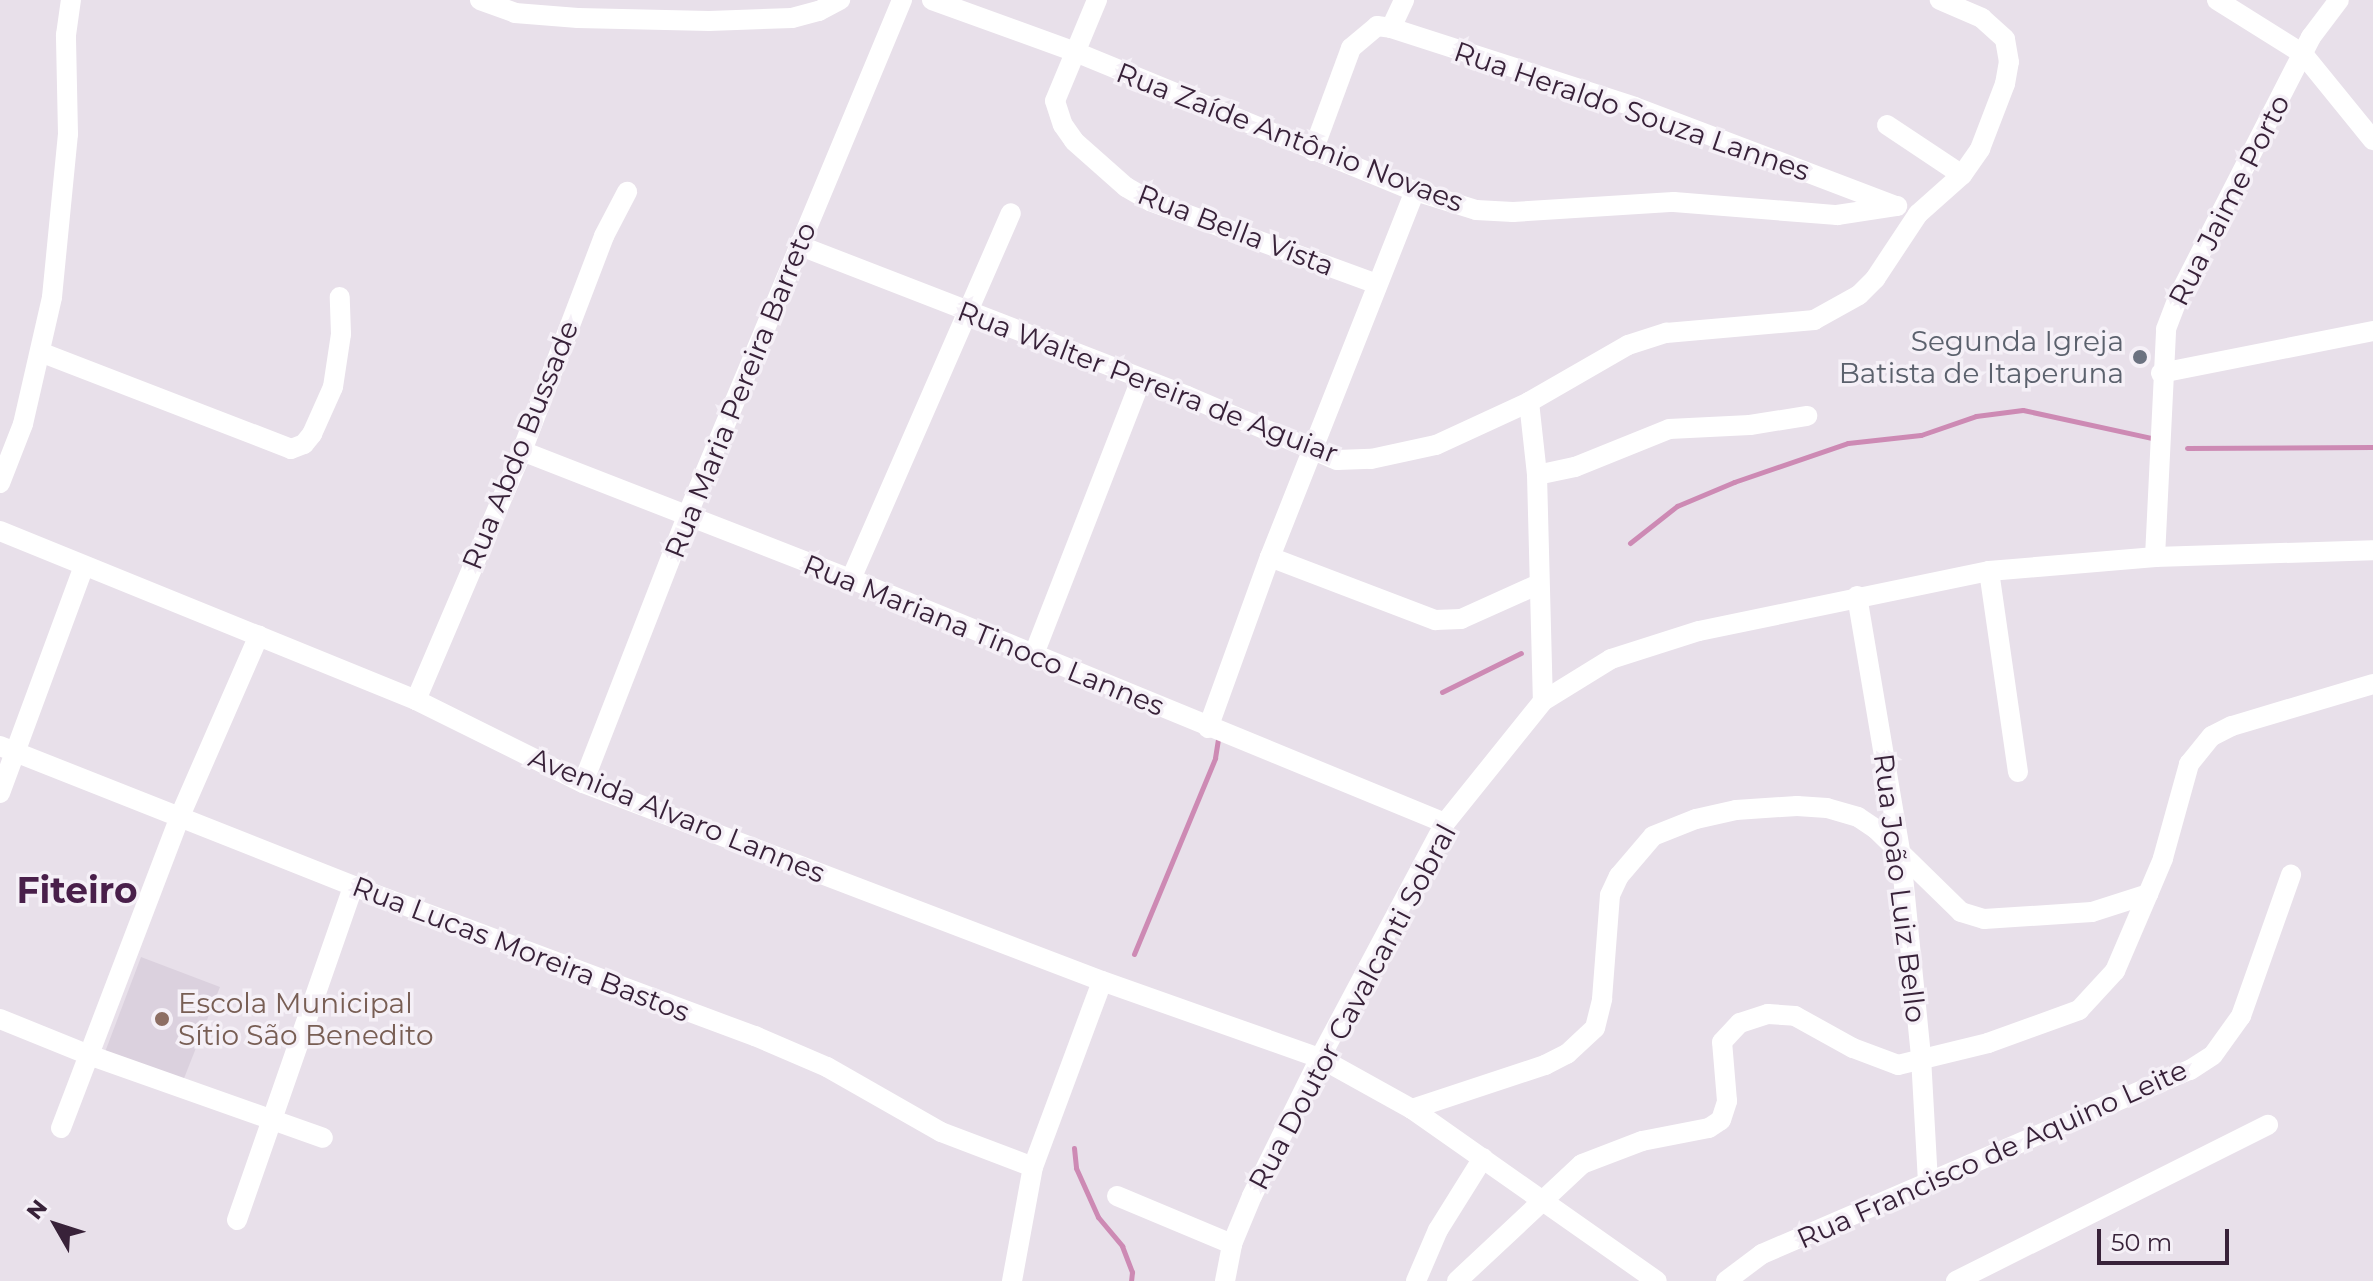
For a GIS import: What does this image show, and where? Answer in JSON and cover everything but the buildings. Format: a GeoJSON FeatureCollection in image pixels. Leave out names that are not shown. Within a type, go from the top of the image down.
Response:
{"type":"FeatureCollection","features":[{"type":"Feature","properties":{"kind":"street"},"geometry":{"type":"LineString","coordinates":[[0,483],[23,424],[52,297],[57,230],[65,190],[69,112],[66,35],[71,0]]}},
{"type":"Feature","properties":{"kind":"street"},"geometry":{"type":"LineString","coordinates":[[480,0],[515,13],[578,18],[709,21],[792,18],[819,11],[840,0]]}},
{"type":"Feature","properties":{"kind":"street","name":"Rua Maria Pereira Barreto"},"geometry":{"type":"LineString","coordinates":[[583,783],[687,516],[902,0]]}},
{"type":"Feature","properties":{"kind":"street","name":"Rua Zaíde Antônio Novaes"},"geometry":{"type":"LineString","coordinates":[[932,0],[1073,51],[1415,191],[1476,210],[1513,212],[1641,202],[1837,215],[1897,206]]}},
{"type":"Feature","properties":{"kind":"street","name":"Rua Bella Vista"},"geometry":{"type":"LineString","coordinates":[[1097,0],[1057,89],[1056,112],[1074,141],[1126,187],[1161,205],[1377,284]]}},
{"type":"Feature","properties":{"kind":"street"},"geometry":{"type":"LineString","coordinates":[[1313,151],[1351,48],[1363,34],[1377,26],[1391,28],[1404,0]]}},
{"type":"Feature","properties":{"kind":"street","name":"Rua Walter Pereira de Aguiar"},"geometry":{"type":"LineString","coordinates":[[798,245],[1259,425],[1313,452],[1337,460],[1354,460],[1436,445],[1529,402],[1628,345],[1666,333],[1814,320],[1838,309],[1875,279],[1918,214],[1962,175],[1990,127],[2009,62],[2005,39],[1982,18],[1940,0]]}},
{"type":"Feature","properties":{"kind":"street"},"geometry":{"type":"LineString","coordinates":[[2217,0],[2303,54],[2373,140]]}},
{"type":"Feature","properties":{"kind":"street","name":"Rua Jaime Porto"},"geometry":{"type":"LineString","coordinates":[[2155,557],[2161,373],[2166,329],[2179,295],[2303,54],[2325,15],[2339,0]]}},
{"type":"Feature","properties":{"kind":"street","name":"Rua Heraldo Souza Lannes"},"geometry":{"type":"LineString","coordinates":[[1391,28],[1687,126],[1918,214]]}},
{"type":"Feature","properties":{"kind":"street"},"geometry":{"type":"LineString","coordinates":[[1887,125],[1962,175]]}},
{"type":"Feature","properties":{"kind":"street"},"geometry":{"type":"LineString","coordinates":[[1208,728],[1270,557],[1415,191]]}},
{"type":"Feature","properties":{"kind":"street","name":"Rua Abdo Bussade"},"geometry":{"type":"LineString","coordinates":[[416,700],[522,451],[594,260],[627,192]]}},
{"type":"Feature","properties":{"kind":"street"},"geometry":{"type":"LineString","coordinates":[[851,579],[1011,213]]}},
{"type":"Feature","properties":{"kind":"street"},"geometry":{"type":"LineString","coordinates":[[40,352],[291,449],[304,444],[312,434],[333,387],[340,349],[340,297]]}},
{"type":"Feature","properties":{"kind":"street"},"geometry":{"type":"LineString","coordinates":[[2161,373],[2373,331]]}},
{"type":"Feature","properties":{"kind":"street"},"geometry":{"type":"LineString","coordinates":[[1034,654],[1141,379]]}},
{"type":"Feature","properties":{"kind":"street"},"geometry":{"type":"LineString","coordinates":[[1529,402],[1537,475],[1543,701]]}},
{"type":"Feature","properties":{"kind":"street"},"geometry":{"type":"LineString","coordinates":[[1537,475],[1575,467],[1669,429],[1750,425],[1807,416]]}},
{"type":"Feature","properties":{"kind":"street","name":"Rua Mariana Tinoco Lannes"},"geometry":{"type":"LineString","coordinates":[[522,451],[851,579],[1445,823]]}},
{"type":"Feature","properties":{"kind":"street","name":"Avenida Alvaro Lannes"},"geometry":{"type":"LineString","coordinates":[[0,531],[416,700],[583,783],[1102,981],[1320,1058],[1412,1109],[1657,1281]]}},
{"type":"Feature","properties":{"kind":"street","name":"Rua Doutor Cavalcanti Sobral"},"geometry":{"type":"LineString","coordinates":[[1225,1281],[1232,1244],[1320,1058],[1445,823],[1543,701],[1611,659],[1699,631],[1989,571],[2155,557],[2373,550]]}},
{"type":"Feature","properties":{"kind":"street"},"geometry":{"type":"LineString","coordinates":[[1270,557],[1435,620],[1461,619],[1539,584]]}},
{"type":"Feature","properties":{"kind":"street"},"geometry":{"type":"LineString","coordinates":[[0,793],[8,750],[84,566]]}},
{"type":"Feature","properties":{"kind":"street"},"geometry":{"type":"LineString","coordinates":[[1989,571],[2018,772]]}},
{"type":"Feature","properties":{"kind":"street","name":"Rua João Luiz Bello"},"geometry":{"type":"LineString","coordinates":[[1857,596],[1901,856],[1921,1057],[1928,1182]]}},
{"type":"Feature","properties":{"kind":"street"},"geometry":{"type":"LineString","coordinates":[[61,1128],[180,816],[259,635]]}},
{"type":"Feature","properties":{"kind":"street"},"geometry":{"type":"LineString","coordinates":[[1457,1281],[1540,1200],[1582,1164],[1603,1153],[1642,1141],[1709,1128],[1721,1120],[1727,1101],[1722,1042],[1727,1034],[1751,1018],[1768,1014],[1795,1016],[1853,1048],[1898,1065],[1988,1043],[2079,1010],[2115,971],[2163,858],[2189,764],[2206,741],[2232,726],[2373,684]]}},
{"type":"Feature","properties":{"kind":"street","name":"Rua Lucas Moreira Bastos"},"geometry":{"type":"LineString","coordinates":[[8,750],[353,886],[755,1036],[827,1067],[941,1132],[1033,1167]]}},
{"type":"Feature","properties":{"kind":"street"},"geometry":{"type":"LineString","coordinates":[[1412,1109],[1545,1065],[1567,1054],[1595,1028],[1602,999],[1610,895],[1619,876],[1653,836],[1696,819],[1736,810],[1827,808],[1858,817],[1876,829],[1961,912],[1984,919],[2092,912],[2148,894]]}},
{"type":"Feature","properties":{"kind":"street","name":"Rua Francisco de Aquino Leite"},"geometry":{"type":"LineString","coordinates":[[1726,1281],[1762,1254],[2190,1070],[2213,1055],[2241,1016],[2291,875]]}},
{"type":"Feature","properties":{"kind":"street"},"geometry":{"type":"LineString","coordinates":[[237,1220],[353,886]]}},
{"type":"Feature","properties":{"kind":"street"},"geometry":{"type":"LineString","coordinates":[[1012,1281],[1033,1167],[1102,981]]}},
{"type":"Feature","properties":{"kind":"street"},"geometry":{"type":"LineString","coordinates":[[0,1019],[89,1055],[323,1138]]}},
{"type":"Feature","properties":{"kind":"street"},"geometry":{"type":"LineString","coordinates":[[1956,1281],[2268,1125]]}},
{"type":"Feature","properties":{"kind":"street"},"geometry":{"type":"LineString","coordinates":[[1416,1281],[1438,1230],[1483,1158]]}},
{"type":"Feature","properties":{"kind":"street"},"geometry":{"type":"LineString","coordinates":[[1117,1196],[1232,1244]]}},
{"type":"Feature","properties":{"kind":"shaded area","name":"Escola Municipal Sítio São Benedito"},"geometry":{"type":"Polygon","coordinates":[[[141,957],[220,987],[183,1081],[105,1052],[141,957]]]}},
{"type":"Feature","properties":{"kind":"waterway"},"geometry":{"type":"LineString","coordinates":[[1630,543],[1677,506],[1734,482],[1848,443],[1921,435],[1976,416],[2023,410],[2151,438]]}},
{"type":"Feature","properties":{"kind":"waterway"},"geometry":{"type":"LineString","coordinates":[[2187,448],[2373,447]]}},
{"type":"Feature","properties":{"kind":"waterway"},"geometry":{"type":"LineString","coordinates":[[1442,692],[1521,653]]}},
{"type":"Feature","properties":{"kind":"waterway"},"geometry":{"type":"LineString","coordinates":[[1134,954],[1215,758],[1218,739]]}},
{"type":"Feature","properties":{"kind":"waterway"},"geometry":{"type":"LineString","coordinates":[[1074,1148],[1076,1168],[1098,1217],[1122,1246],[1132,1272],[1131,1281]]}},
{"type":"Feature","properties":{"kind":"place","name":"Segunda Igreja Batista de Itaperuna"},"geometry":{"type":"Point","coordinates":[2140,357]}},
{"type":"Feature","properties":{"kind":"place","name":"Escola Municipal Sítio São Benedito"},"geometry":{"type":"Point","coordinates":[162,1019]}},
{"type":"Feature","properties":{"kind":"district","name":"Fiteiro"},"geometry":{"type":"Point","coordinates":[77,891]}}]}
